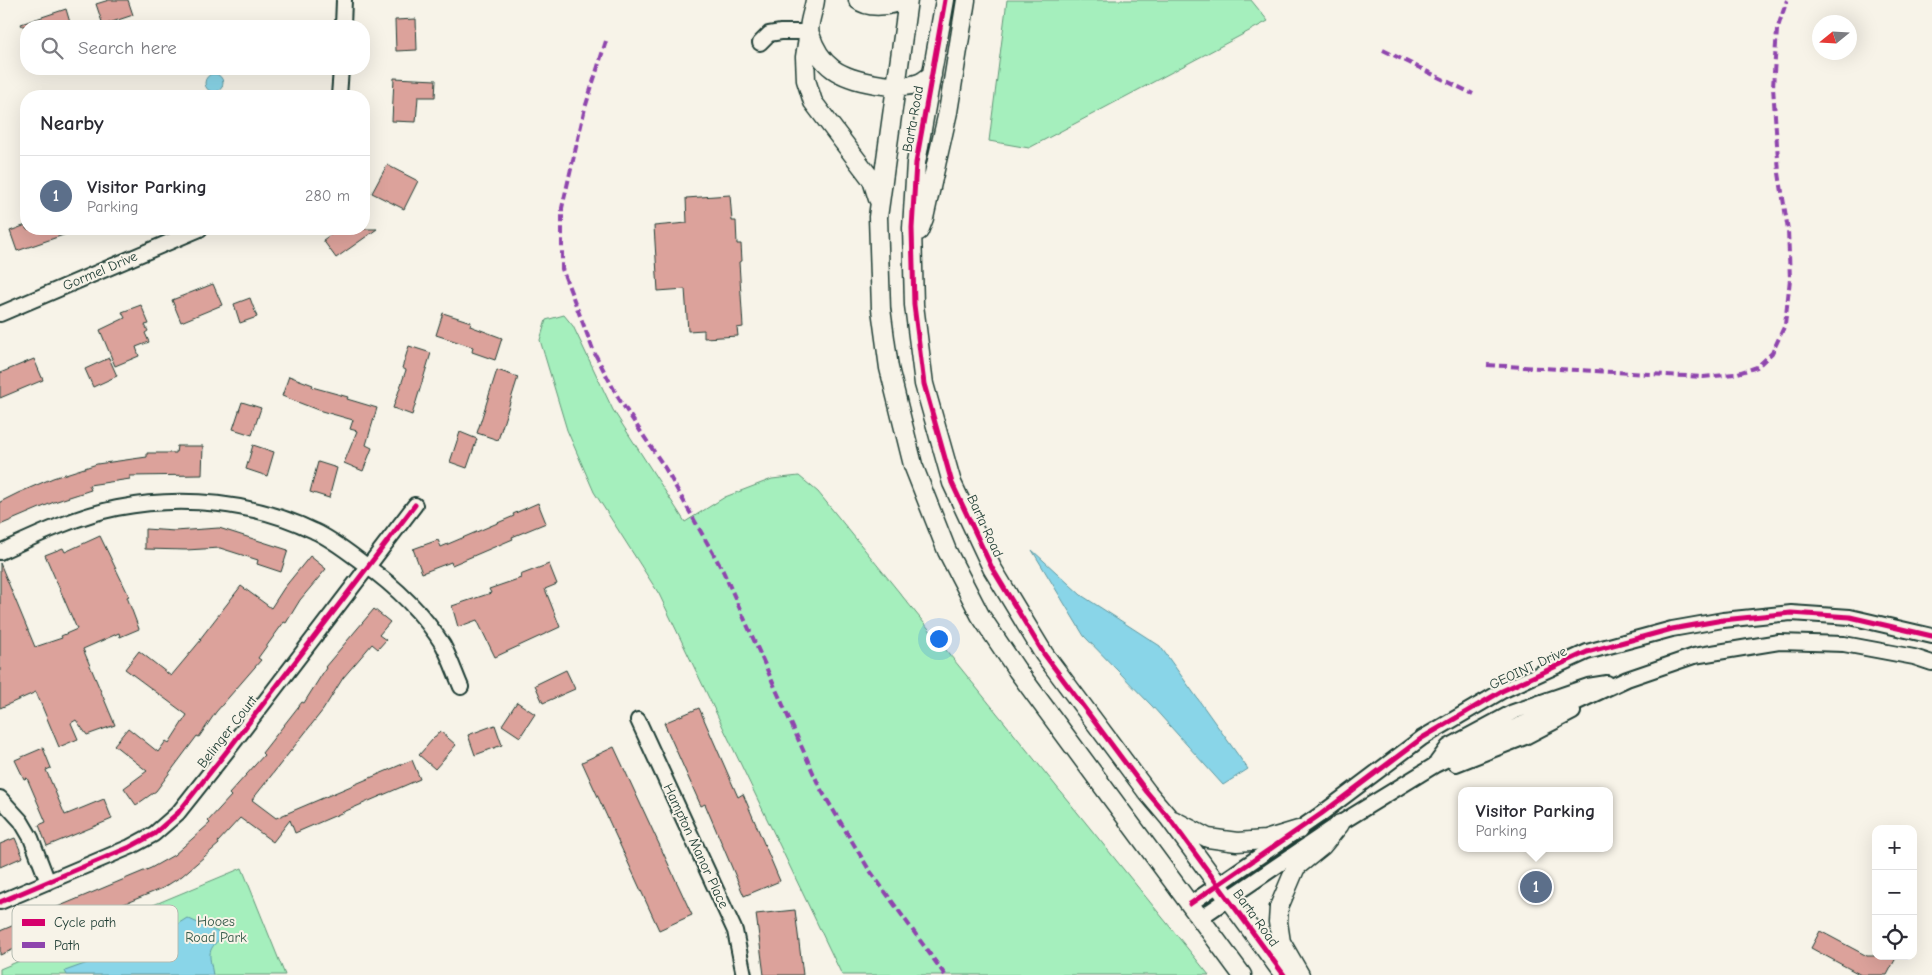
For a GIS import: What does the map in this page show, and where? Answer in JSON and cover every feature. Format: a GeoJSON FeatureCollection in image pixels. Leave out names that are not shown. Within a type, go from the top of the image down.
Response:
{"type":"FeatureCollection","features":[{"type":"Feature","properties":{"kind":"street"},"geometry":{"type":"LineString","coordinates":[[343,20],[344,0]]}},
{"type":"Feature","properties":{"kind":"street"},"geometry":{"type":"LineString","coordinates":[[815,0],[805,57],[806,80],[813,102],[872,180],[880,206]]}},
{"type":"Feature","properties":{"kind":"street"},"geometry":{"type":"LineString","coordinates":[[858,0],[861,3],[881,6],[895,4],[903,0]]}},
{"type":"Feature","properties":{"kind":"street","name":"Barta Road"},"geometry":{"type":"LineString","coordinates":[[908,0],[878,217],[881,309],[889,368],[913,465],[947,551],[980,615],[1017,670],[1242,975]]}},
{"type":"Feature","properties":{"kind":"street","name":"Barta Road"},"geometry":{"type":"LineString","coordinates":[[945,0],[916,163],[912,248],[914,306],[924,384],[952,483],[992,568],[1044,654],[1147,792],[1169,818],[1284,975]]}},
{"type":"Feature","properties":{"kind":"street"},"geometry":{"type":"LineString","coordinates":[[912,248],[924,218],[948,112],[966,0]]}},
{"type":"Feature","properties":{"kind":"street"},"geometry":{"type":"LineString","coordinates":[[760,43],[768,34],[809,32]]}},
{"type":"Feature","properties":{"kind":"street"},"geometry":{"type":"LineString","coordinates":[[809,32],[820,55],[833,69],[856,79],[906,86],[920,83],[932,75]]}},
{"type":"Feature","properties":{"kind":"street"},"geometry":{"type":"LineString","coordinates":[[339,90],[341,75]]}},
{"type":"Feature","properties":{"kind":"street","name":"Gormel Drive"},"geometry":{"type":"LineString","coordinates":[[0,314],[186,235]]}},
{"type":"Feature","properties":{"kind":"street"},"geometry":{"type":"LineString","coordinates":[[0,552],[75,521],[116,508],[160,502],[200,502],[235,506],[280,517],[314,530],[334,542],[395,587],[428,624],[444,647],[461,687]]}},
{"type":"Feature","properties":{"kind":"street","name":"Belinger Court"},"geometry":{"type":"LineString","coordinates":[[0,902],[130,847],[154,834],[178,813],[415,505]]}},
{"type":"Feature","properties":{"kind":"street","name":"GEOINT Drive"},"geometry":{"type":"LineString","coordinates":[[1223,892],[1298,830],[1422,738],[1502,690],[1587,652],[1672,629],[1723,620],[1791,614],[1850,617],[1932,636]]}},
{"type":"Feature","properties":{"kind":"street","name":"GEOINT Drive"},"geometry":{"type":"LineString","coordinates":[[1195,911],[1223,892],[1340,824],[1435,765],[1448,747],[1513,712],[1588,686],[1627,679],[1694,656],[1779,642],[1844,644],[1914,657],[1932,663]]}},
{"type":"Feature","properties":{"kind":"street","name":"GEOINT Drive"},"geometry":{"type":"LineString","coordinates":[[1435,765],[1456,764],[1525,737],[1564,717],[1627,679]]}},
{"type":"Feature","properties":{"kind":"street","name":"Hampton Manor Place"},"geometry":{"type":"LineString","coordinates":[[638,720],[735,931],[744,975]]}},
{"type":"Feature","properties":{"kind":"street"},"geometry":{"type":"LineString","coordinates":[[0,798],[21,821],[31,838],[48,882]]}},
{"type":"Feature","properties":{"kind":"street"},"geometry":{"type":"LineString","coordinates":[[1169,818],[1208,838],[1237,842],[1264,840],[1298,830]]}},
{"type":"Feature","properties":{"kind":"street"},"geometry":{"type":"LineString","coordinates":[[1300,975],[1281,942],[1278,922],[1279,907],[1296,867],[1322,846],[1340,824]]}},
{"type":"Feature","properties":{"kind":"green space"},"geometry":{"type":"Polygon","coordinates":[[[1007,0],[1251,0],[1268,21],[1029,148],[989,141],[1007,0]]]}},
{"type":"Feature","properties":{"kind":"green space"},"geometry":{"type":"Polygon","coordinates":[[[564,315],[573,326],[613,410],[685,522],[725,497],[772,479],[799,476],[818,492],[1209,975],[842,975],[659,594],[594,492],[567,430],[540,340],[546,320],[564,315]]]}},
{"type":"Feature","properties":{"kind":"green space","name":"Hooes Road Park"},"geometry":{"type":"Polygon","coordinates":[[[242,868],[285,975],[0,975],[0,969],[17,962],[178,962],[178,905],[153,905],[242,868]]]}},
{"type":"Feature","properties":{"kind":"water"},"geometry":{"type":"Polygon","coordinates":[[[211,75],[217,75],[222,80],[222,86],[218,90],[210,90],[205,83],[211,75]]]}},
{"type":"Feature","properties":{"kind":"water"},"geometry":{"type":"Polygon","coordinates":[[[1032,550],[1081,595],[1160,646],[1248,769],[1223,785],[1152,706],[1084,636],[1032,550]]]}},
{"type":"Feature","properties":{"kind":"water"},"geometry":{"type":"Polygon","coordinates":[[[187,918],[224,935],[210,952],[213,975],[67,975],[65,971],[90,962],[178,962],[178,924],[187,918]]]}},
{"type":"Feature","properties":{"kind":"building"},"geometry":{"type":"Polygon","coordinates":[[[109,0],[128,0],[133,15],[118,20],[101,20],[96,4],[109,0]]]}},
{"type":"Feature","properties":{"kind":"building"},"geometry":{"type":"Polygon","coordinates":[[[66,9],[69,20],[33,20],[66,9]]]}},
{"type":"Feature","properties":{"kind":"building"},"geometry":{"type":"Polygon","coordinates":[[[416,19],[417,50],[396,51],[395,20],[416,19]]]}},
{"type":"Feature","properties":{"kind":"building"},"geometry":{"type":"Polygon","coordinates":[[[394,78],[436,80],[435,97],[418,97],[416,122],[392,121],[394,78]]]}},
{"type":"Feature","properties":{"kind":"building"},"geometry":{"type":"Polygon","coordinates":[[[387,165],[418,181],[404,209],[372,193],[387,165]]]}},
{"type":"Feature","properties":{"kind":"building"},"geometry":{"type":"Polygon","coordinates":[[[730,195],[732,221],[736,221],[737,244],[741,244],[742,261],[739,262],[743,327],[737,328],[738,336],[704,338],[704,330],[688,331],[685,289],[658,291],[654,226],[687,223],[686,198],[730,195]]]}},
{"type":"Feature","properties":{"kind":"building"},"geometry":{"type":"Polygon","coordinates":[[[20,227],[20,235],[63,235],[17,251],[10,231],[20,227]]]}},
{"type":"Feature","properties":{"kind":"building"},"geometry":{"type":"Polygon","coordinates":[[[370,229],[377,229],[370,234],[370,229]]]}},
{"type":"Feature","properties":{"kind":"building"},"geometry":{"type":"Polygon","coordinates":[[[330,235],[369,235],[336,258],[323,240],[330,235]]]}},
{"type":"Feature","properties":{"kind":"building"},"geometry":{"type":"Polygon","coordinates":[[[213,284],[222,305],[181,322],[172,300],[213,284]]]}},
{"type":"Feature","properties":{"kind":"building"},"geometry":{"type":"Polygon","coordinates":[[[250,298],[257,317],[240,323],[234,304],[250,298]]]}},
{"type":"Feature","properties":{"kind":"building"},"geometry":{"type":"Polygon","coordinates":[[[141,305],[149,324],[145,325],[148,331],[145,333],[149,342],[136,347],[139,356],[115,366],[100,330],[125,318],[122,312],[141,305]]]}},
{"type":"Feature","properties":{"kind":"building"},"geometry":{"type":"Polygon","coordinates":[[[443,313],[471,322],[470,326],[502,338],[495,360],[472,352],[473,347],[436,335],[443,313]]]}},
{"type":"Feature","properties":{"kind":"building"},"geometry":{"type":"Polygon","coordinates":[[[409,346],[431,353],[412,415],[393,408],[406,370],[402,368],[409,346]]]}},
{"type":"Feature","properties":{"kind":"building"},"geometry":{"type":"Polygon","coordinates":[[[109,358],[117,376],[93,387],[85,369],[109,358]]]}},
{"type":"Feature","properties":{"kind":"building"},"geometry":{"type":"Polygon","coordinates":[[[34,359],[43,380],[0,398],[0,373],[34,359]]]}},
{"type":"Feature","properties":{"kind":"building"},"geometry":{"type":"Polygon","coordinates":[[[497,370],[518,377],[498,440],[477,433],[497,370]]]}},
{"type":"Feature","properties":{"kind":"building"},"geometry":{"type":"Polygon","coordinates":[[[289,376],[313,385],[312,387],[348,397],[347,399],[377,408],[366,445],[372,448],[363,471],[344,463],[357,431],[350,429],[353,420],[318,410],[282,396],[289,376]]]}},
{"type":"Feature","properties":{"kind":"building"},"geometry":{"type":"Polygon","coordinates":[[[242,402],[261,408],[252,435],[233,429],[242,402]]]}},
{"type":"Feature","properties":{"kind":"building"},"geometry":{"type":"Polygon","coordinates":[[[460,432],[477,439],[467,468],[450,462],[460,432]]]}},
{"type":"Feature","properties":{"kind":"building"},"geometry":{"type":"Polygon","coordinates":[[[253,445],[274,452],[267,476],[246,469],[253,445]]]}},
{"type":"Feature","properties":{"kind":"building"},"geometry":{"type":"Polygon","coordinates":[[[177,446],[203,446],[202,475],[130,476],[130,479],[89,485],[91,490],[54,502],[0,525],[0,502],[18,493],[53,478],[97,464],[147,457],[147,453],[176,453],[177,446]]]}},
{"type":"Feature","properties":{"kind":"building"},"geometry":{"type":"Polygon","coordinates":[[[318,462],[337,468],[329,498],[310,492],[318,462]]]}},
{"type":"Feature","properties":{"kind":"building"},"geometry":{"type":"Polygon","coordinates":[[[538,503],[546,523],[452,565],[451,562],[422,573],[413,549],[438,540],[441,547],[514,516],[513,514],[538,503]]]}},
{"type":"Feature","properties":{"kind":"building"},"geometry":{"type":"Polygon","coordinates":[[[219,528],[288,550],[281,572],[257,564],[258,560],[220,548],[186,550],[145,549],[145,529],[175,531],[219,528]]]}},
{"type":"Feature","properties":{"kind":"building"},"geometry":{"type":"Polygon","coordinates":[[[100,536],[129,596],[127,597],[139,629],[120,637],[119,633],[83,649],[115,725],[87,735],[76,720],[71,723],[78,739],[59,747],[36,692],[0,708],[0,563],[35,647],[62,638],[61,636],[77,629],[45,555],[63,548],[65,552],[100,536]]]}},
{"type":"Feature","properties":{"kind":"building"},"geometry":{"type":"Polygon","coordinates":[[[310,556],[326,569],[300,600],[286,623],[284,622],[258,658],[261,660],[216,712],[199,737],[197,736],[156,791],[136,805],[124,788],[147,771],[114,745],[128,728],[158,752],[166,741],[169,743],[187,715],[125,669],[139,651],[171,676],[201,640],[241,586],[271,608],[284,588],[310,556]]]}},
{"type":"Feature","properties":{"kind":"building"},"geometry":{"type":"Polygon","coordinates":[[[549,564],[557,584],[545,589],[560,627],[495,657],[477,620],[458,627],[452,606],[491,593],[489,589],[521,578],[520,575],[549,564]]]}},
{"type":"Feature","properties":{"kind":"building"},"geometry":{"type":"Polygon","coordinates":[[[374,609],[390,622],[379,635],[386,640],[378,649],[372,644],[343,678],[323,710],[252,800],[276,818],[412,760],[420,779],[295,833],[290,820],[273,842],[240,818],[218,842],[219,844],[182,876],[163,888],[122,905],[62,905],[151,868],[174,855],[210,823],[208,821],[231,796],[229,794],[264,755],[262,753],[302,702],[304,703],[325,667],[374,609]]]}},
{"type":"Feature","properties":{"kind":"building"},"geometry":{"type":"Polygon","coordinates":[[[566,670],[575,689],[543,703],[535,685],[566,670]]]}},
{"type":"Feature","properties":{"kind":"building"},"geometry":{"type":"Polygon","coordinates":[[[517,702],[535,714],[520,737],[502,725],[517,702]]]}},
{"type":"Feature","properties":{"kind":"building"},"geometry":{"type":"Polygon","coordinates":[[[699,708],[738,797],[743,794],[780,881],[744,896],[705,804],[701,806],[664,723],[699,708]]]}},
{"type":"Feature","properties":{"kind":"building"},"geometry":{"type":"Polygon","coordinates":[[[495,725],[502,745],[475,755],[468,735],[495,725]]]}},
{"type":"Feature","properties":{"kind":"building"},"geometry":{"type":"Polygon","coordinates":[[[440,731],[456,745],[435,769],[419,755],[440,731]]]}},
{"type":"Feature","properties":{"kind":"building"},"geometry":{"type":"Polygon","coordinates":[[[614,747],[692,915],[659,930],[582,762],[614,747]]]}},
{"type":"Feature","properties":{"kind":"building"},"geometry":{"type":"Polygon","coordinates":[[[43,748],[51,768],[46,770],[65,815],[104,799],[112,819],[47,846],[39,825],[46,822],[27,778],[24,779],[15,760],[43,748]]]}},
{"type":"Feature","properties":{"kind":"building"},"geometry":{"type":"Polygon","coordinates":[[[15,838],[23,857],[0,867],[0,844],[15,838]]]}},
{"type":"Feature","properties":{"kind":"building"},"geometry":{"type":"Polygon","coordinates":[[[795,910],[803,975],[764,975],[756,914],[795,910]]]}},
{"type":"Feature","properties":{"kind":"building"},"geometry":{"type":"Polygon","coordinates":[[[12,926],[12,950],[0,955],[0,931],[12,926]]]}},
{"type":"Feature","properties":{"kind":"building"},"geometry":{"type":"Polygon","coordinates":[[[1820,931],[1867,956],[1872,956],[1872,960],[1895,960],[1887,975],[1861,975],[1811,948],[1820,931]]]}},
{"type":"Feature","properties":{"kind":"marked path"},"geometry":{"type":"LineString","coordinates":[[1487,365],[1703,377],[1735,374],[1757,367],[1772,353],[1785,325],[1790,279],[1788,230],[1779,173],[1773,87],[1777,30],[1787,0]]}},
{"type":"Feature","properties":{"kind":"marked path"},"geometry":{"type":"LineString","coordinates":[[606,41],[585,108],[562,208],[562,269],[594,352],[619,399],[665,468],[723,571],[820,788],[868,868],[945,975]]}},
{"type":"Feature","properties":{"kind":"marked path"},"geometry":{"type":"LineString","coordinates":[[1383,50],[1473,94]]}},
{"type":"Feature","properties":{"kind":"cycle path"},"geometry":{"type":"LineString","coordinates":[[945,0],[916,163],[912,228],[914,305],[924,384],[952,483],[992,568],[1044,654],[1147,792],[1169,818],[1284,975]]}},
{"type":"Feature","properties":{"kind":"cycle path"},"geometry":{"type":"LineString","coordinates":[[0,902],[130,847],[154,834],[178,813],[415,505]]}},
{"type":"Feature","properties":{"kind":"cycle path"},"geometry":{"type":"LineString","coordinates":[[1190,904],[1321,814],[1422,738],[1502,691],[1587,652],[1672,629],[1723,620],[1791,613],[1850,617],[1932,636]]}},
{"type":"Feature","properties":{"kind":"place","name":"Visitor Parking"},"geometry":{"type":"Point","coordinates":[1536,887]}}]}
